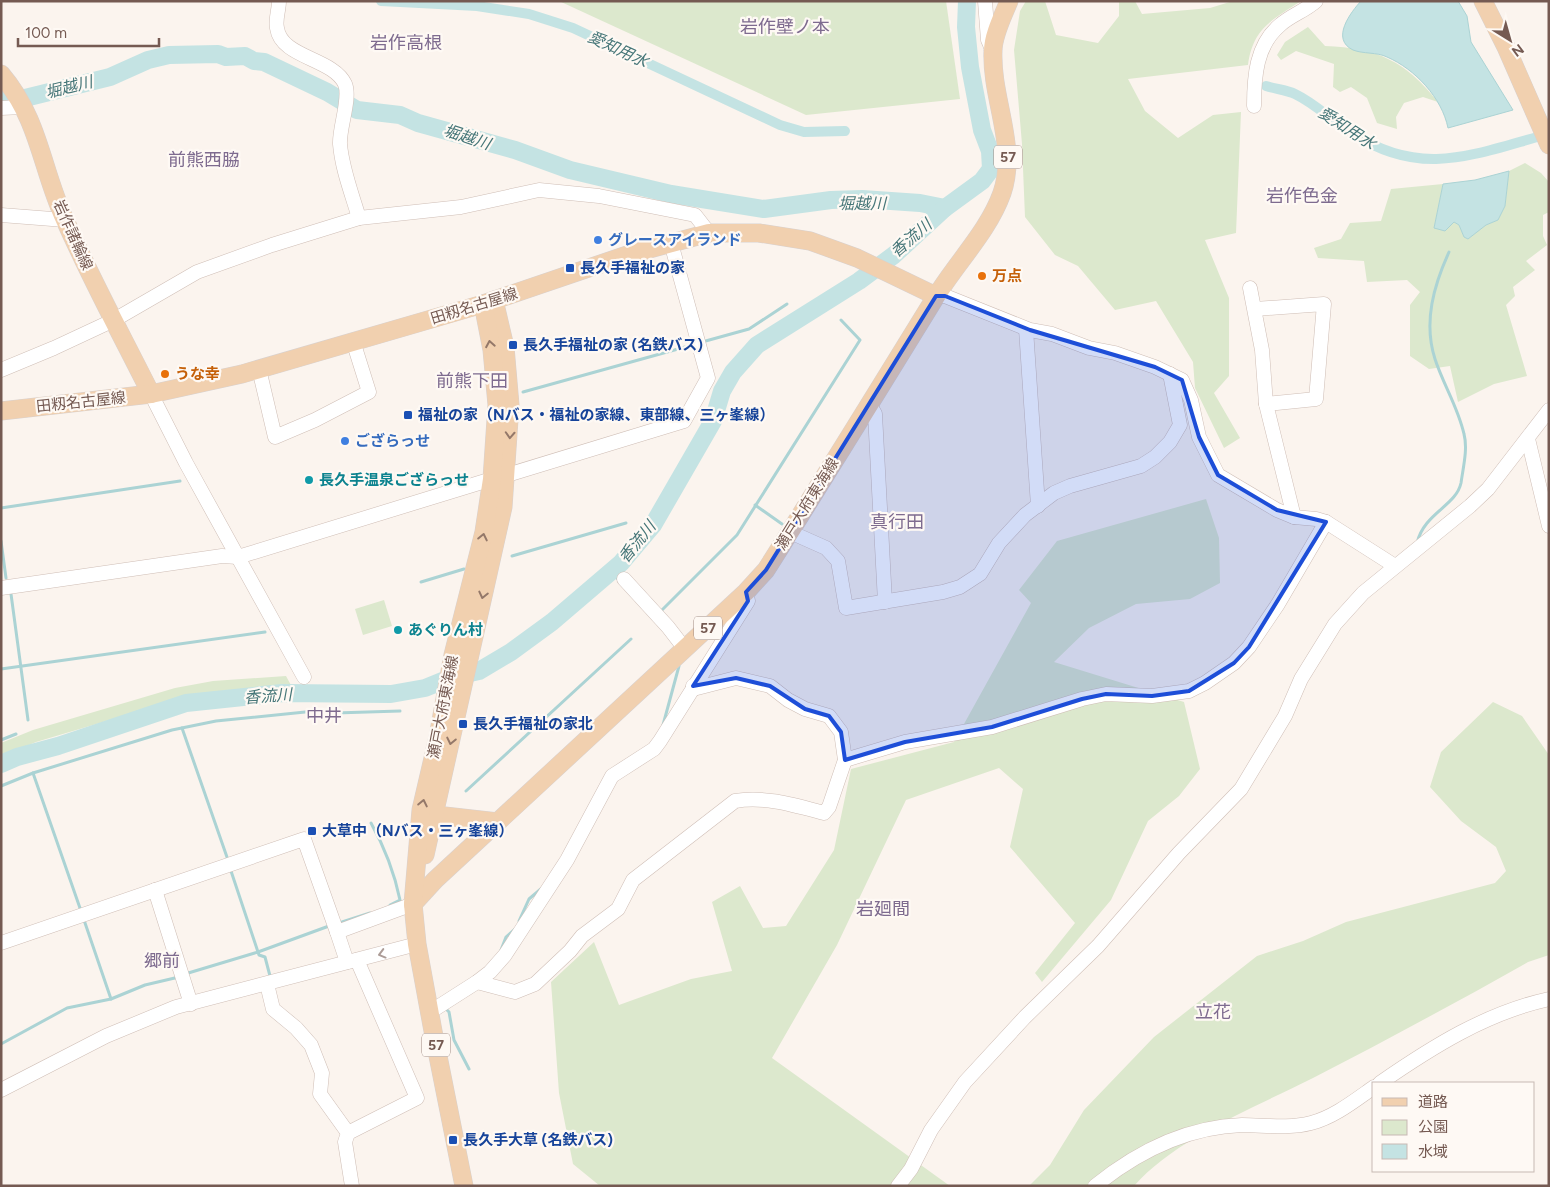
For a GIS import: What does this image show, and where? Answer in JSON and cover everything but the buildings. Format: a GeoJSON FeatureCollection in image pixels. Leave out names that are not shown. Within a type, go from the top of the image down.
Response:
{"type":"FeatureCollection","features":[{"type":"Feature","properties":{"kind":"main road","name":"瀬戸大府東海線"},"geometry":{"type":"LineString","coordinates":[[413,904],[435,880],[746,592],[766,570],[936,296],[996,209],[1007,175],[1008,152],[992,50],[1009,1]]}},
{"type":"Feature","properties":{"kind":"main road"},"geometry":{"type":"LineString","coordinates":[[1483,1],[1549,144]]}},
{"type":"Feature","properties":{"kind":"main road","name":"岩作諸輪線"},"geometry":{"type":"LineString","coordinates":[[6,80],[34,127],[65,220],[151,394]]}},
{"type":"Feature","properties":{"kind":"main road","name":"田籾名古屋線"},"geometry":{"type":"LineString","coordinates":[[1,411],[151,394],[259,369],[489,302],[671,243],[709,234],[737,232],[786,236],[810,241],[857,258],[936,296]]}},
{"type":"Feature","properties":{"kind":"main road","name":"瀬戸大府東海線"},"geometry":{"type":"LineString","coordinates":[[464,1186],[417,944],[413,904],[421,810],[453,696],[467,661],[503,507],[489,302]]}},
{"type":"Feature","properties":{"kind":"main road","name":"瀬戸大府東海線"},"geometry":{"type":"LineString","coordinates":[[413,904],[436,815],[453,696],[450,670],[484,532],[500,477]]}},
{"type":"Feature","properties":{"kind":"main road"},"geometry":{"type":"LineString","coordinates":[[436,815],[498,822]]}},
{"type":"Feature","properties":{"kind":"street"},"geometry":{"type":"LineString","coordinates":[[985,1],[988,40],[992,50]]}},
{"type":"Feature","properties":{"kind":"street"},"geometry":{"type":"LineString","coordinates":[[1254,106],[1260,52],[1268,37],[1281,24],[1307,9],[1316,1]]}},
{"type":"Feature","properties":{"kind":"street"},"geometry":{"type":"LineString","coordinates":[[279,4],[276,27],[281,39],[299,54],[327,67],[341,77],[346,86],[340,143],[359,218]]}},
{"type":"Feature","properties":{"kind":"street"},"geometry":{"type":"LineString","coordinates":[[1,108],[23,107]]}},
{"type":"Feature","properties":{"kind":"street"},"geometry":{"type":"LineString","coordinates":[[1,370],[114,320],[197,272],[272,244],[359,218],[461,207],[539,190],[599,196],[695,215],[709,234]]}},
{"type":"Feature","properties":{"kind":"street"},"geometry":{"type":"LineString","coordinates":[[1,215],[65,220]]}},
{"type":"Feature","properties":{"kind":"street"},"geometry":{"type":"LineString","coordinates":[[1,588],[222,556],[238,557],[684,421],[708,378],[671,243]]}},
{"type":"Feature","properties":{"kind":"street"},"geometry":{"type":"LineString","coordinates":[[1250,288],[1262,350],[1266,404],[1294,517]]}},
{"type":"Feature","properties":{"kind":"street"},"geometry":{"type":"LineString","coordinates":[[936,296],[945,296],[1026,329],[1052,334],[1089,348],[1115,354],[1182,380],[1191,400],[1199,438],[1218,475],[1277,510],[1294,517],[1326,522],[1395,566]]}},
{"type":"Feature","properties":{"kind":"street"},"geometry":{"type":"LineString","coordinates":[[1255,309],[1324,304],[1316,399],[1266,404]]}},
{"type":"Feature","properties":{"kind":"street"},"geometry":{"type":"LineString","coordinates":[[1026,329],[1038,506]]}},
{"type":"Feature","properties":{"kind":"street"},"geometry":{"type":"LineString","coordinates":[[259,369],[275,437],[316,420],[368,392],[353,341]]}},
{"type":"Feature","properties":{"kind":"street"},"geometry":{"type":"LineString","coordinates":[[790,532],[826,548],[838,561],[846,608],[943,592],[960,587],[980,574],[999,543],[1054,493],[1070,486],[1141,466],[1170,442],[1180,425],[1170,374]]}},
{"type":"Feature","properties":{"kind":"street"},"geometry":{"type":"LineString","coordinates":[[151,394],[304,677]]}},
{"type":"Feature","properties":{"kind":"street"},"geometry":{"type":"LineString","coordinates":[[870,404],[875,414],[885,602]]}},
{"type":"Feature","properties":{"kind":"street"},"geometry":{"type":"LineString","coordinates":[[898,1186],[911,1168],[931,1130],[964,1082],[1103,940],[1179,853],[1241,789],[1285,716],[1301,679],[1335,624],[1363,593],[1488,489],[1549,410]]}},
{"type":"Feature","properties":{"kind":"street"},"geometry":{"type":"LineString","coordinates":[[1528,439],[1549,526]]}},
{"type":"Feature","properties":{"kind":"street"},"geometry":{"type":"LineString","coordinates":[[845,760],[905,742],[992,727],[1106,694],[1152,696],[1189,691],[1234,663],[1249,647],[1278,604],[1326,522]]}},
{"type":"Feature","properties":{"kind":"street"},"geometry":{"type":"LineString","coordinates":[[624,579],[668,627],[685,649]]}},
{"type":"Feature","properties":{"kind":"street"},"geometry":{"type":"LineString","coordinates":[[430,1012],[490,972],[511,947],[567,860],[612,776],[654,749],[748,601],[746,592]]}},
{"type":"Feature","properties":{"kind":"street"},"geometry":{"type":"LineString","coordinates":[[477,982],[515,992],[535,984],[570,951],[582,936],[618,909],[633,880],[735,801],[752,798],[780,802],[824,813],[834,800],[845,760],[841,732],[829,716],[805,709],[788,700],[770,686],[736,678],[697,688],[693,686]]}},
{"type":"Feature","properties":{"kind":"street"},"geometry":{"type":"LineString","coordinates":[[1,943],[304,839],[337,932],[417,1098],[348,1133],[345,1142],[352,1186]]}},
{"type":"Feature","properties":{"kind":"street"},"geometry":{"type":"LineString","coordinates":[[155,890],[191,1004]]}},
{"type":"Feature","properties":{"kind":"street"},"geometry":{"type":"LineString","coordinates":[[337,932],[413,904]]}},
{"type":"Feature","properties":{"kind":"street"},"geometry":{"type":"LineString","coordinates":[[1,1090],[129,1024],[191,1004],[417,944]]}},
{"type":"Feature","properties":{"kind":"street"},"geometry":{"type":"LineString","coordinates":[[267,984],[273,1010],[296,1028],[311,1045],[322,1073],[320,1094],[348,1133]]}},
{"type":"Feature","properties":{"kind":"street"},"geometry":{"type":"LineString","coordinates":[[1382,1082],[1461,1032],[1504,1012],[1549,999]]}},
{"type":"Feature","properties":{"kind":"street"},"geometry":{"type":"LineString","coordinates":[[1096,1186],[1119,1167],[1165,1142],[1203,1130],[1240,1125],[1284,1126],[1310,1123],[1337,1112],[1372,1088]]}},
{"type":"Feature","properties":{"kind":"highlighted area"},"geometry":{"type":"Polygon","coordinates":[[[936,296],[945,296],[1030,330],[1155,367],[1182,380],[1199,437],[1218,475],[1277,510],[1326,522],[1249,647],[1234,663],[1205,683],[1189,691],[1152,696],[1106,694],[1082,699],[992,727],[905,742],[845,760],[841,732],[829,716],[805,709],[770,686],[736,678],[693,686],[748,601],[746,592],[766,570],[936,296]]]}},
{"type":"Feature","properties":{"kind":"green space"},"geometry":{"type":"Polygon","coordinates":[[[559,1],[946,1],[960,99],[806,115],[559,1]]]}},
{"type":"Feature","properties":{"kind":"green space"},"geometry":{"type":"Polygon","coordinates":[[[1026,1],[1045,1],[1056,35],[1098,43],[1119,16],[1119,1],[1135,1],[1142,14],[1210,8],[1233,1],[1301,1],[1273,20],[1259,34],[1254,42],[1248,65],[1128,79],[1145,111],[1178,138],[1213,115],[1241,112],[1236,233],[1205,240],[1229,298],[1229,376],[1214,393],[1240,438],[1224,448],[1195,388],[1193,362],[1156,301],[1115,310],[1078,266],[1055,255],[1025,217],[1022,144],[1014,50],[1020,11],[1026,1]]]}},
{"type":"Feature","properties":{"kind":"green space"},"geometry":{"type":"Polygon","coordinates":[[[1308,27],[1325,46],[1360,50],[1389,59],[1414,76],[1438,102],[1423,97],[1404,103],[1396,117],[1397,129],[1377,123],[1367,98],[1351,87],[1340,92],[1333,87],[1334,64],[1296,51],[1281,60],[1277,55],[1285,42],[1308,27]]]}},
{"type":"Feature","properties":{"kind":"green space"},"geometry":{"type":"Polygon","coordinates":[[[1525,163],[1541,173],[1549,182],[1549,212],[1543,215],[1543,236],[1547,245],[1526,261],[1535,270],[1513,287],[1515,296],[1506,305],[1527,376],[1494,384],[1458,402],[1450,366],[1429,369],[1410,356],[1410,305],[1420,292],[1407,280],[1367,282],[1364,261],[1318,258],[1314,248],[1341,239],[1350,223],[1381,221],[1391,189],[1443,184],[1434,228],[1454,222],[1459,225],[1464,237],[1468,239],[1486,225],[1498,220],[1505,206],[1509,171],[1525,163]]]}},
{"type":"Feature","properties":{"kind":"green space"},"geometry":{"type":"Polygon","coordinates":[[[1206,499],[1219,538],[1220,583],[1190,599],[1136,604],[1089,628],[1054,662],[1184,702],[1200,769],[1179,796],[1148,821],[1111,900],[1042,982],[1035,973],[1075,923],[1010,847],[1023,789],[999,768],[906,800],[837,945],[772,1058],[950,1186],[600,1186],[573,1164],[559,1093],[551,982],[594,942],[619,1005],[691,979],[732,971],[712,902],[740,886],[763,928],[786,926],[834,850],[851,769],[954,742],[1031,603],[1019,590],[1057,541],[1206,499]]]}},
{"type":"Feature","properties":{"kind":"green space"},"geometry":{"type":"Polygon","coordinates":[[[384,600],[392,626],[363,635],[355,609],[384,600]]]}},
{"type":"Feature","properties":{"kind":"green space"},"geometry":{"type":"Polygon","coordinates":[[[286,676],[292,687],[215,692],[177,700],[36,742],[1,757],[1,743],[33,730],[175,688],[213,681],[286,676]]]}},
{"type":"Feature","properties":{"kind":"green space"},"geometry":{"type":"Polygon","coordinates":[[[1493,702],[1522,716],[1549,755],[1549,955],[1528,962],[1367,1050],[1194,1138],[1151,1169],[1134,1186],[1029,1186],[1050,1165],[1084,1110],[1154,1037],[1257,956],[1303,941],[1346,922],[1495,883],[1506,871],[1496,847],[1461,821],[1430,787],[1441,752],[1493,702]]]}},
{"type":"Feature","properties":{"kind":"water"},"geometry":{"type":"Polygon","coordinates":[[[1361,1],[1458,1],[1467,16],[1471,42],[1513,110],[1448,128],[1440,106],[1426,86],[1408,69],[1383,55],[1353,50],[1346,45],[1343,39],[1345,26],[1348,18],[1361,1]]]}},
{"type":"Feature","properties":{"kind":"water"},"geometry":{"type":"Polygon","coordinates":[[[1509,171],[1505,206],[1498,220],[1486,225],[1468,239],[1464,237],[1459,225],[1454,222],[1445,231],[1434,228],[1443,184],[1475,180],[1509,171]]]}},
{"type":"Feature","properties":{"kind":"waterway","name":"愛知用水"},"geometry":{"type":"LineString","coordinates":[[381,1],[477,6],[529,14],[573,28],[780,125],[804,132],[845,131]]}},
{"type":"Feature","properties":{"kind":"waterway","name":"香流川"},"geometry":{"type":"LineString","coordinates":[[1,764],[17,757],[58,746],[186,703],[282,693],[391,694],[425,688],[452,677],[479,671],[511,652],[552,622],[621,563],[653,525],[713,421],[722,391],[733,372],[757,345],[859,281],[894,255],[945,208],[982,181],[991,169],[990,151],[982,130],[970,67],[966,27],[967,1]]}},
{"type":"Feature","properties":{"kind":"waterway","name":"堀越川"},"geometry":{"type":"LineString","coordinates":[[1,97],[21,99],[110,77],[148,60],[169,55],[218,54],[226,57],[245,56],[254,61],[264,62],[327,92],[357,110],[400,115],[418,123],[515,150],[570,170],[671,194],[764,209],[831,200],[862,199],[920,203],[945,208]]}},
{"type":"Feature","properties":{"kind":"waterway","name":"愛知用水"},"geometry":{"type":"LineString","coordinates":[[1266,86],[1295,94],[1352,133],[1377,147],[1402,155],[1425,159],[1472,155],[1548,134]]}},
{"type":"Feature","properties":{"kind":"waterway"},"geometry":{"type":"LineString","coordinates":[[1417,543],[1426,524],[1458,491],[1465,458],[1466,446],[1461,424],[1435,359],[1430,331],[1430,318],[1435,291],[1449,252]]}},
{"type":"Feature","properties":{"kind":"waterway"},"geometry":{"type":"LineString","coordinates":[[702,342],[749,329],[787,304]]}},
{"type":"Feature","properties":{"kind":"waterway"},"geometry":{"type":"LineString","coordinates":[[660,612],[737,535],[860,340],[841,320]]}},
{"type":"Feature","properties":{"kind":"waterway"},"geometry":{"type":"LineString","coordinates":[[523,392],[696,344]]}},
{"type":"Feature","properties":{"kind":"waterway"},"geometry":{"type":"LineString","coordinates":[[1,508],[180,481]]}},
{"type":"Feature","properties":{"kind":"waterway"},"geometry":{"type":"LineString","coordinates":[[755,505],[782,524]]}},
{"type":"Feature","properties":{"kind":"waterway"},"geometry":{"type":"LineString","coordinates":[[512,556],[626,523]]}},
{"type":"Feature","properties":{"kind":"waterway"},"geometry":{"type":"LineString","coordinates":[[1,541],[6,578]]}},
{"type":"Feature","properties":{"kind":"waterway"},"geometry":{"type":"LineString","coordinates":[[421,582],[464,569]]}},
{"type":"Feature","properties":{"kind":"waterway"},"geometry":{"type":"LineString","coordinates":[[611,572],[620,581]]}},
{"type":"Feature","properties":{"kind":"waterway"},"geometry":{"type":"LineString","coordinates":[[11,594],[28,720]]}},
{"type":"Feature","properties":{"kind":"waterway"},"geometry":{"type":"LineString","coordinates":[[1,669],[265,632]]}},
{"type":"Feature","properties":{"kind":"waterway"},"geometry":{"type":"LineString","coordinates":[[466,791],[631,639]]}},
{"type":"Feature","properties":{"kind":"waterway"},"geometry":{"type":"LineString","coordinates":[[663,725],[679,666]]}},
{"type":"Feature","properties":{"kind":"waterway"},"geometry":{"type":"LineString","coordinates":[[1,786],[33,773],[172,730],[216,721],[315,711]]}},
{"type":"Feature","properties":{"kind":"waterway"},"geometry":{"type":"LineString","coordinates":[[335,713],[400,711]]}},
{"type":"Feature","properties":{"kind":"waterway"},"geometry":{"type":"LineString","coordinates":[[182,728],[228,860]]}},
{"type":"Feature","properties":{"kind":"waterway"},"geometry":{"type":"LineString","coordinates":[[1,740],[16,734]]}},
{"type":"Feature","properties":{"kind":"waterway"},"geometry":{"type":"LineString","coordinates":[[33,773],[81,911]]}},
{"type":"Feature","properties":{"kind":"waterway"},"geometry":{"type":"LineString","coordinates":[[371,823],[381,841],[398,889],[400,900],[390,905]]}},
{"type":"Feature","properties":{"kind":"waterway"},"geometry":{"type":"LineString","coordinates":[[230,868],[259,955],[265,957],[270,976]]}},
{"type":"Feature","properties":{"kind":"waterway"},"geometry":{"type":"LineString","coordinates":[[519,921],[529,899],[542,888]]}},
{"type":"Feature","properties":{"kind":"waterway"},"geometry":{"type":"LineString","coordinates":[[342,922],[370,913]]}},
{"type":"Feature","properties":{"kind":"waterway"},"geometry":{"type":"LineString","coordinates":[[84,920],[111,999]]}},
{"type":"Feature","properties":{"kind":"waterway"},"geometry":{"type":"LineString","coordinates":[[185,974],[258,952],[329,926]]}},
{"type":"Feature","properties":{"kind":"waterway"},"geometry":{"type":"LineString","coordinates":[[501,950],[506,937],[515,929]]}},
{"type":"Feature","properties":{"kind":"waterway"},"geometry":{"type":"LineString","coordinates":[[1,1044],[67,1008],[111,999],[145,985],[179,977]]}},
{"type":"Feature","properties":{"kind":"waterway"},"geometry":{"type":"LineString","coordinates":[[445,1008],[449,1012],[454,1040],[469,1069]]}},
{"type":"Feature","properties":{"kind":"place","name":"グレースアイランド"},"geometry":{"type":"Point","coordinates":[598,240]}},
{"type":"Feature","properties":{"kind":"place","name":"長久手福祉の家"},"geometry":{"type":"Point","coordinates":[570,268]}},
{"type":"Feature","properties":{"kind":"place","name":"万点"},"geometry":{"type":"Point","coordinates":[982,276]}},
{"type":"Feature","properties":{"kind":"place","name":"長久手福祉の家 (名鉄バス)"},"geometry":{"type":"Point","coordinates":[513,345]}},
{"type":"Feature","properties":{"kind":"place","name":"うな幸"},"geometry":{"type":"Point","coordinates":[165,374]}},
{"type":"Feature","properties":{"kind":"place","name":"福祉の家（Nバス・福祉の家線、東部線、三ヶ峯線）"},"geometry":{"type":"Point","coordinates":[408,415]}},
{"type":"Feature","properties":{"kind":"place","name":"ござらっせ"},"geometry":{"type":"Point","coordinates":[345,441]}},
{"type":"Feature","properties":{"kind":"place","name":"長久手温泉ござらっせ"},"geometry":{"type":"Point","coordinates":[309,480]}},
{"type":"Feature","properties":{"kind":"place","name":"あぐりん村"},"geometry":{"type":"Point","coordinates":[398,630]}},
{"type":"Feature","properties":{"kind":"place","name":"長久手福祉の家北"},"geometry":{"type":"Point","coordinates":[463,724]}},
{"type":"Feature","properties":{"kind":"place","name":"大草中（Nバス・三ヶ峯線）"},"geometry":{"type":"Point","coordinates":[312,831]}},
{"type":"Feature","properties":{"kind":"place","name":"長久手大草 (名鉄バス)"},"geometry":{"type":"Point","coordinates":[453,1140]}},
{"type":"Feature","properties":{"kind":"district","name":"岩作壁ノ本"},"geometry":{"type":"Point","coordinates":[785,27]}},
{"type":"Feature","properties":{"kind":"district","name":"岩作高根"},"geometry":{"type":"Point","coordinates":[406,43]}},
{"type":"Feature","properties":{"kind":"district","name":"前熊西脇"},"geometry":{"type":"Point","coordinates":[204,160]}},
{"type":"Feature","properties":{"kind":"district","name":"岩作色金"},"geometry":{"type":"Point","coordinates":[1302,196]}},
{"type":"Feature","properties":{"kind":"district","name":"前熊下田"},"geometry":{"type":"Point","coordinates":[472,381]}},
{"type":"Feature","properties":{"kind":"district","name":"真行田"},"geometry":{"type":"Point","coordinates":[897,522]}},
{"type":"Feature","properties":{"kind":"district","name":"中井"},"geometry":{"type":"Point","coordinates":[324,716]}},
{"type":"Feature","properties":{"kind":"district","name":"岩廻間"},"geometry":{"type":"Point","coordinates":[883,909]}},
{"type":"Feature","properties":{"kind":"district","name":"郷前"},"geometry":{"type":"Point","coordinates":[162,961]}},
{"type":"Feature","properties":{"kind":"district","name":"立花"},"geometry":{"type":"Point","coordinates":[1213,1012]}}]}
